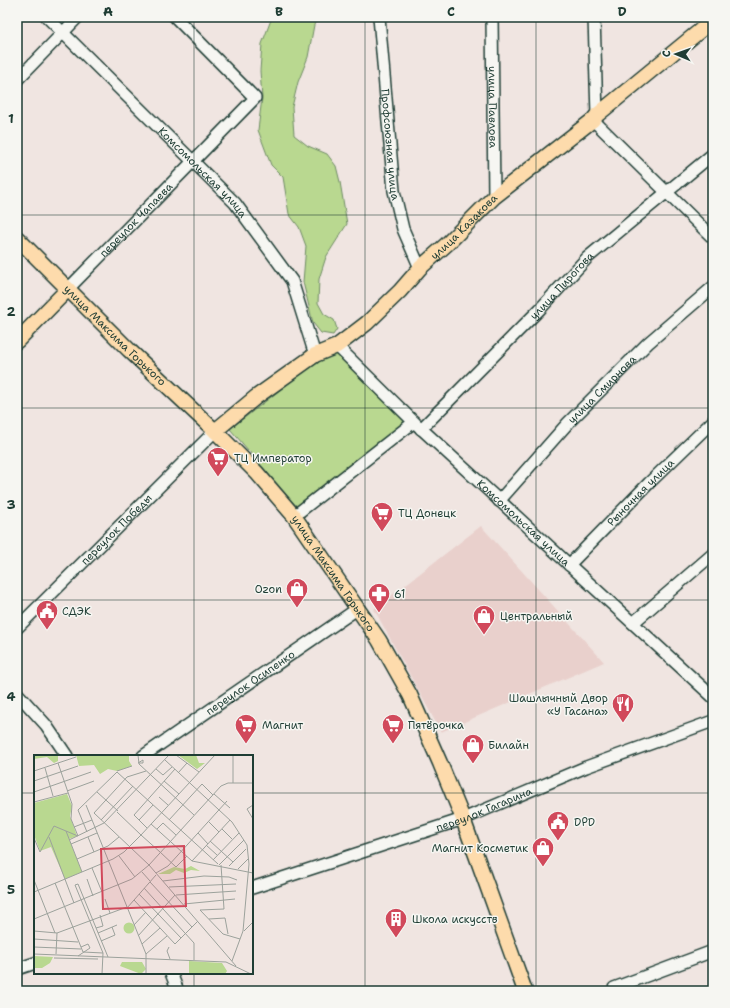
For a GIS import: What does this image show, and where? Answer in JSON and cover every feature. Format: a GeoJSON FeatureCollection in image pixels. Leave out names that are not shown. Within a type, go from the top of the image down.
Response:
{"type":"FeatureCollection","features":[{"type":"Feature","properties":{"kind":"main road","name":"улица Казакова"},"geometry":{"type":"LineString","coordinates":[[215,431],[256,397],[315,355],[337,346],[367,323],[400,291],[420,268],[447,244],[494,197],[595,118],[712,19]]}},
{"type":"Feature","properties":{"kind":"main road","name":"улица Максима Горького"},"geometry":{"type":"LineString","coordinates":[[17,238],[129,350],[215,431],[257,474],[294,516],[378,640],[410,695],[463,819],[524,991]]}},
{"type":"Feature","properties":{"kind":"main road","name":"переулок Чапаева"},"geometry":{"type":"LineString","coordinates":[[17,341],[68,289]]}},
{"type":"Feature","properties":{"kind":"street","name":"Комсомольская улица"},"geometry":{"type":"LineString","coordinates":[[47,17],[235,202],[292,281],[315,355]]}},
{"type":"Feature","properties":{"kind":"street"},"geometry":{"type":"LineString","coordinates":[[17,80],[78,17]]}},
{"type":"Feature","properties":{"kind":"street","name":"переулок Чапаева"},"geometry":{"type":"LineString","coordinates":[[68,289],[255,98],[175,17]]}},
{"type":"Feature","properties":{"kind":"street","name":"Профсоюзная улица"},"geometry":{"type":"LineString","coordinates":[[379,17],[394,190],[403,229],[420,268]]}},
{"type":"Feature","properties":{"kind":"street","name":"улица Павлова"},"geometry":{"type":"LineString","coordinates":[[492,17],[494,197]]}},
{"type":"Feature","properties":{"kind":"street"},"geometry":{"type":"LineString","coordinates":[[594,17],[595,118],[666,192],[713,238]]}},
{"type":"Feature","properties":{"kind":"street","name":"улица Пирогова"},"geometry":{"type":"LineString","coordinates":[[294,516],[418,426],[540,309],[587,258],[713,154]]}},
{"type":"Feature","properties":{"kind":"street","name":"улица Смирнова"},"geometry":{"type":"LineString","coordinates":[[499,501],[573,417],[648,343],[713,288]]}},
{"type":"Feature","properties":{"kind":"street","name":"Комсомольская улица"},"geometry":{"type":"LineString","coordinates":[[337,346],[418,426],[713,697]]}},
{"type":"Feature","properties":{"kind":"street","name":"Рыночная улица"},"geometry":{"type":"LineString","coordinates":[[569,565],[648,484],[713,422]]}},
{"type":"Feature","properties":{"kind":"street","name":"переулок Победы"},"geometry":{"type":"LineString","coordinates":[[17,628],[215,431]]}},
{"type":"Feature","properties":{"kind":"street"},"geometry":{"type":"LineString","coordinates":[[633,624],[713,554]]}},
{"type":"Feature","properties":{"kind":"street","name":"переулок Осипенко"},"geometry":{"type":"LineString","coordinates":[[145,755],[357,609]]}},
{"type":"Feature","properties":{"kind":"street"},"geometry":{"type":"LineString","coordinates":[[17,693],[46,725],[66,755]]}},
{"type":"Feature","properties":{"kind":"street","name":"переулок Гагарина"},"geometry":{"type":"LineString","coordinates":[[253,888],[463,819],[586,767],[713,721]]}},
{"type":"Feature","properties":{"kind":"street"},"geometry":{"type":"LineString","coordinates":[[614,988],[713,951]]}},
{"type":"Feature","properties":{"kind":"street"},"geometry":{"type":"LineString","coordinates":[[17,969],[34,963]]}},
{"type":"Feature","properties":{"kind":"street"},"geometry":{"type":"LineString","coordinates":[[172,974],[178,991]]}},
{"type":"Feature","properties":{"kind":"shaded area","name":"Центральный"},"geometry":{"type":"Polygon","coordinates":[[[481,526],[604,662],[441,732],[374,609],[481,526]]]}},
{"type":"Feature","properties":{"kind":"green space"},"geometry":{"type":"Polygon","coordinates":[[[272,17],[318,17],[314,25],[308,57],[298,82],[292,107],[294,135],[308,146],[327,154],[336,166],[340,182],[347,224],[326,257],[319,279],[318,303],[324,314],[334,320],[337,329],[333,335],[321,333],[313,323],[303,282],[306,246],[299,227],[289,214],[283,177],[271,165],[258,130],[262,98],[260,71],[262,44],[272,17]]]}},
{"type":"Feature","properties":{"kind":"green space"},"geometry":{"type":"Polygon","coordinates":[[[337,354],[407,424],[298,508],[230,429],[325,355],[337,354]]]}},
{"type":"Feature","properties":{"kind":"place","name":"ТЦ Император"},"geometry":{"type":"Point","coordinates":[218,478]}},
{"type":"Feature","properties":{"kind":"place","name":"ТЦ Донецк"},"geometry":{"type":"Point","coordinates":[382,532]}},
{"type":"Feature","properties":{"kind":"place","name":"Ozon"},"geometry":{"type":"Point","coordinates":[297,608]}},
{"type":"Feature","properties":{"kind":"place","name":"61"},"geometry":{"type":"Point","coordinates":[379,614]}},
{"type":"Feature","properties":{"kind":"place","name":"СДЭК"},"geometry":{"type":"Point","coordinates":[47,630]}},
{"type":"Feature","properties":{"kind":"place","name":"Центральный"},"geometry":{"type":"Point","coordinates":[484,636]}},
{"type":"Feature","properties":{"kind":"place","name":"Шашлычный Двор «У Гасана»"},"geometry":{"type":"Point","coordinates":[623,724]}},
{"type":"Feature","properties":{"kind":"place","name":"Магнит"},"geometry":{"type":"Point","coordinates":[246,744]}},
{"type":"Feature","properties":{"kind":"place","name":"Пятёрочка"},"geometry":{"type":"Point","coordinates":[393,744]}},
{"type":"Feature","properties":{"kind":"place","name":"Билайн"},"geometry":{"type":"Point","coordinates":[473,764]}},
{"type":"Feature","properties":{"kind":"place","name":"DPD"},"geometry":{"type":"Point","coordinates":[558,842]}},
{"type":"Feature","properties":{"kind":"place","name":"Магнит Косметик"},"geometry":{"type":"Point","coordinates":[543,868]}},
{"type":"Feature","properties":{"kind":"place","name":"Школа искусств"},"geometry":{"type":"Point","coordinates":[396,938]}}]}
